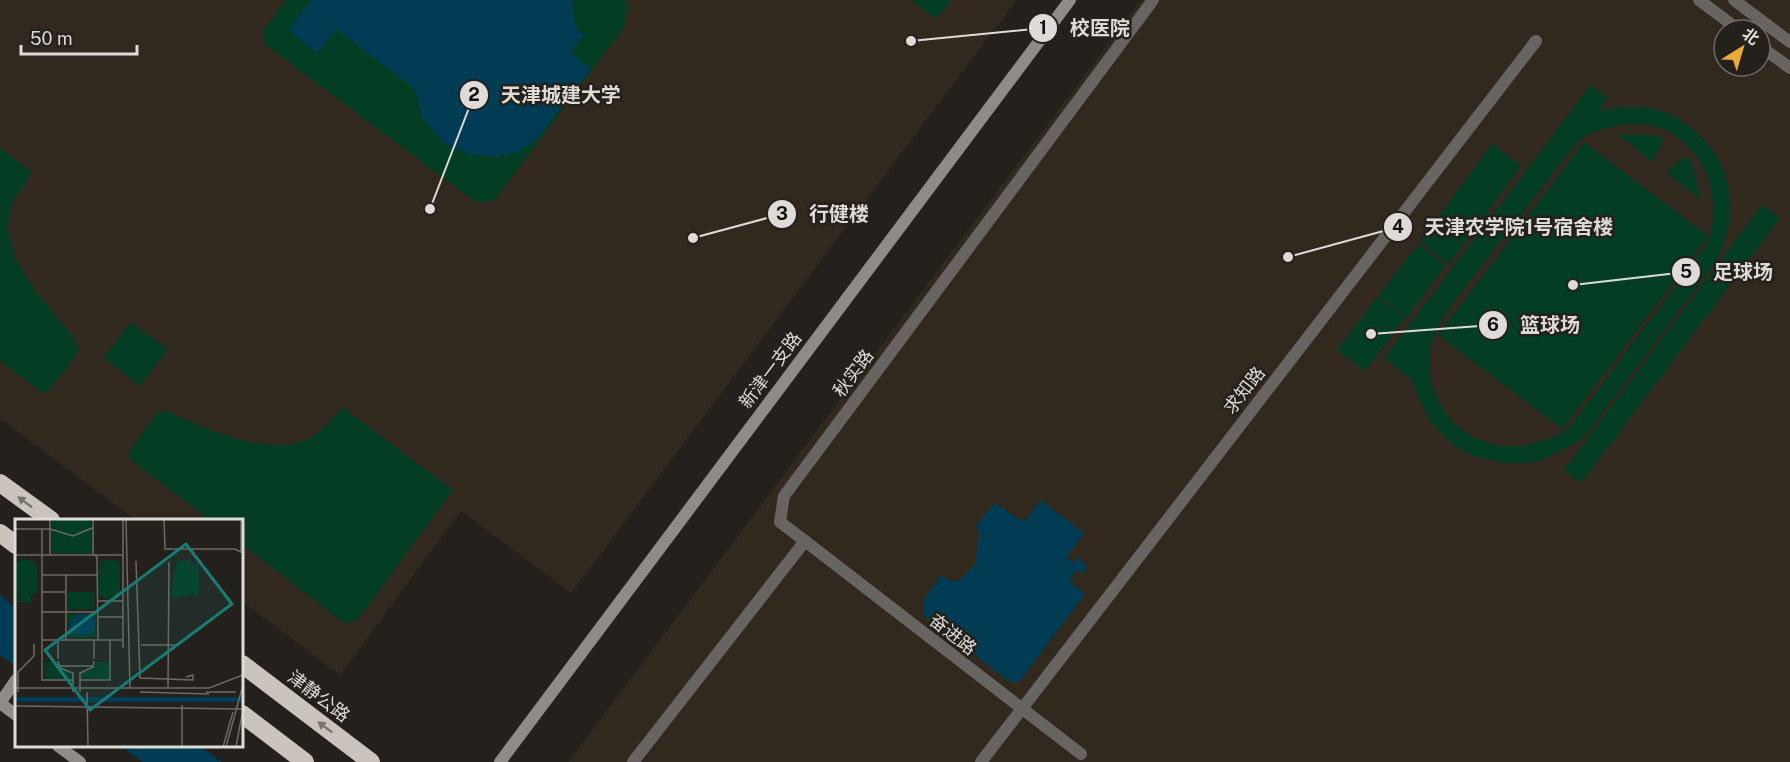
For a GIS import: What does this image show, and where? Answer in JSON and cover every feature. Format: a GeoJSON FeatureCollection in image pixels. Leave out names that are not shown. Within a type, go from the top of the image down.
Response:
{"type":"FeatureCollection","features":[{"type":"Feature","properties":{"kind":"highway"},"geometry":{"type":"LineString","coordinates":[[0,483],[50,519]]}},
{"type":"Feature","properties":{"kind":"highway"},"geometry":{"type":"LineString","coordinates":[[0,533],[15,544]]}},
{"type":"Feature","properties":{"kind":"highway","name":"津静公路"},"geometry":{"type":"LineString","coordinates":[[243,665],[371,762]]}},
{"type":"Feature","properties":{"kind":"highway"},"geometry":{"type":"LineString","coordinates":[[243,715],[305,762]]}},
{"type":"Feature","properties":{"kind":"street","name":"新津一支路"},"geometry":{"type":"LineString","coordinates":[[500,762],[1070,0]]}},
{"type":"Feature","properties":{"kind":"street","name":"秋实路"},"geometry":{"type":"LineString","coordinates":[[805,541],[780,522],[784,496],[1153,0]]}},
{"type":"Feature","properties":{"kind":"street"},"geometry":{"type":"LineString","coordinates":[[1698,0],[1723,18]]}},
{"type":"Feature","properties":{"kind":"street"},"geometry":{"type":"LineString","coordinates":[[1734,0],[1790,42]]}},
{"type":"Feature","properties":{"kind":"street","name":"求知路"},"geometry":{"type":"LineString","coordinates":[[981,762],[1536,41]]}},
{"type":"Feature","properties":{"kind":"street"},"geometry":{"type":"LineString","coordinates":[[1772,55],[1790,69]]}},
{"type":"Feature","properties":{"kind":"street","name":"奋进路"},"geometry":{"type":"LineString","coordinates":[[805,541],[1081,754]]}},
{"type":"Feature","properties":{"kind":"street"},"geometry":{"type":"LineString","coordinates":[[633,762],[805,541]]}},
{"type":"Feature","properties":{"kind":"street"},"geometry":{"type":"LineString","coordinates":[[15,681],[0,703],[15,714]]}},
{"type":"Feature","properties":{"kind":"street"},"geometry":{"type":"LineString","coordinates":[[59,747],[80,762]]}},
{"type":"Feature","properties":{"kind":"shaded area"},"geometry":{"type":"Polygon","coordinates":[[[0,0],[1017,0],[571,593],[461,511],[340,675],[243,602],[243,519],[135,519],[0,418],[0,0]]]}},
{"type":"Feature","properties":{"kind":"shaded area"},"geometry":{"type":"Polygon","coordinates":[[[1141,0],[1790,0],[1790,762],[568,762],[1141,0]]]}},
{"type":"Feature","properties":{"kind":"green space"},"geometry":{"type":"Polygon","coordinates":[[[286,0],[622,0],[628,4],[624,27],[494,201],[475,202],[263,43],[263,31],[286,0]]]}},
{"type":"Feature","properties":{"kind":"green space"},"geometry":{"type":"Polygon","coordinates":[[[911,0],[951,0],[936,19],[911,0]]]}},
{"type":"Feature","properties":{"kind":"green space"},"geometry":{"type":"Polygon","coordinates":[[[1591,85],[1608,98],[1598,111],[1630,107],[1662,111],[1688,125],[1713,151],[1727,182],[1730,198],[1730,215],[1722,248],[1714,264],[1588,432],[1578,442],[1542,460],[1528,463],[1504,463],[1475,457],[1453,445],[1433,425],[1420,402],[1413,381],[1384,358],[1591,85]],[[1637,124],[1605,129],[1590,134],[1576,143],[1444,315],[1430,350],[1431,382],[1447,415],[1459,428],[1474,437],[1491,444],[1509,447],[1528,445],[1550,438],[1570,427],[1707,244],[1712,227],[1712,193],[1700,161],[1676,136],[1657,127],[1637,124]]]}},
{"type":"Feature","properties":{"kind":"green space"},"geometry":{"type":"Polygon","coordinates":[[[1618,134],[1661,136],[1663,141],[1652,162],[1618,134]]]}},
{"type":"Feature","properties":{"kind":"green space"},"geometry":{"type":"Polygon","coordinates":[[[1584,142],[1708,236],[1562,429],[1438,335],[1584,142]]]}},
{"type":"Feature","properties":{"kind":"green space"},"geometry":{"type":"Polygon","coordinates":[[[1492,144],[1521,166],[1449,264],[1420,242],[1492,144]]]}},
{"type":"Feature","properties":{"kind":"green space"},"geometry":{"type":"Polygon","coordinates":[[[0,148],[32,172],[13,201],[7,226],[14,256],[33,288],[75,340],[78,349],[76,355],[46,393],[0,361],[0,148]]]}},
{"type":"Feature","properties":{"kind":"green space"},"geometry":{"type":"Polygon","coordinates":[[[1684,158],[1690,158],[1701,200],[1666,172],[1684,158]]]}},
{"type":"Feature","properties":{"kind":"green space"},"geometry":{"type":"Polygon","coordinates":[[[1762,205],[1780,218],[1581,483],[1564,470],[1762,205]]]}},
{"type":"Feature","properties":{"kind":"green space"},"geometry":{"type":"Polygon","coordinates":[[[1418,244],[1446,265],[1406,318],[1378,296],[1418,244]]]}},
{"type":"Feature","properties":{"kind":"green space"},"geometry":{"type":"Polygon","coordinates":[[[1377,297],[1405,318],[1365,371],[1337,350],[1377,297]]]}},
{"type":"Feature","properties":{"kind":"green space"},"geometry":{"type":"Polygon","coordinates":[[[130,322],[168,349],[140,386],[104,358],[130,322]]]}},
{"type":"Feature","properties":{"kind":"green space"},"geometry":{"type":"Polygon","coordinates":[[[342,407],[453,490],[358,619],[350,623],[344,623],[243,545],[243,519],[209,519],[131,460],[128,453],[157,413],[167,411],[234,438],[270,445],[305,441],[325,426],[342,407]]]}},
{"type":"Feature","properties":{"kind":"water"},"geometry":{"type":"Polygon","coordinates":[[[311,0],[571,0],[576,29],[584,35],[570,53],[591,69],[536,140],[517,152],[495,157],[469,154],[444,143],[423,119],[414,88],[336,29],[318,53],[288,30],[311,0]]]}},
{"type":"Feature","properties":{"kind":"water"},"geometry":{"type":"Polygon","coordinates":[[[1041,500],[1084,533],[1066,558],[1074,563],[1077,557],[1087,566],[1082,574],[1076,570],[1069,581],[1085,594],[1019,682],[1010,682],[923,615],[923,601],[941,575],[948,580],[959,581],[975,565],[979,533],[976,526],[995,503],[1018,519],[1025,521],[1041,500]]]}},
{"type":"Feature","properties":{"kind":"water"},"geometry":{"type":"Polygon","coordinates":[[[0,595],[15,607],[15,666],[0,655],[0,595]]]}},
{"type":"Feature","properties":{"kind":"water"},"geometry":{"type":"Polygon","coordinates":[[[122,747],[201,747],[222,762],[143,762],[122,747]]]}},
{"type":"Feature","properties":{"kind":"place","name":"校医院"},"geometry":{"type":"Point","coordinates":[911,41]}},
{"type":"Feature","properties":{"kind":"place","name":"天津城建大学"},"geometry":{"type":"Point","coordinates":[430,209]}},
{"type":"Feature","properties":{"kind":"place","name":"行健楼"},"geometry":{"type":"Point","coordinates":[693,238]}},
{"type":"Feature","properties":{"kind":"place","name":"天津农学院1号宿舍楼"},"geometry":{"type":"Point","coordinates":[1288,257]}},
{"type":"Feature","properties":{"kind":"place","name":"足球场"},"geometry":{"type":"Point","coordinates":[1573,285]}},
{"type":"Feature","properties":{"kind":"place","name":"篮球场"},"geometry":{"type":"Point","coordinates":[1371,334]}}]}
